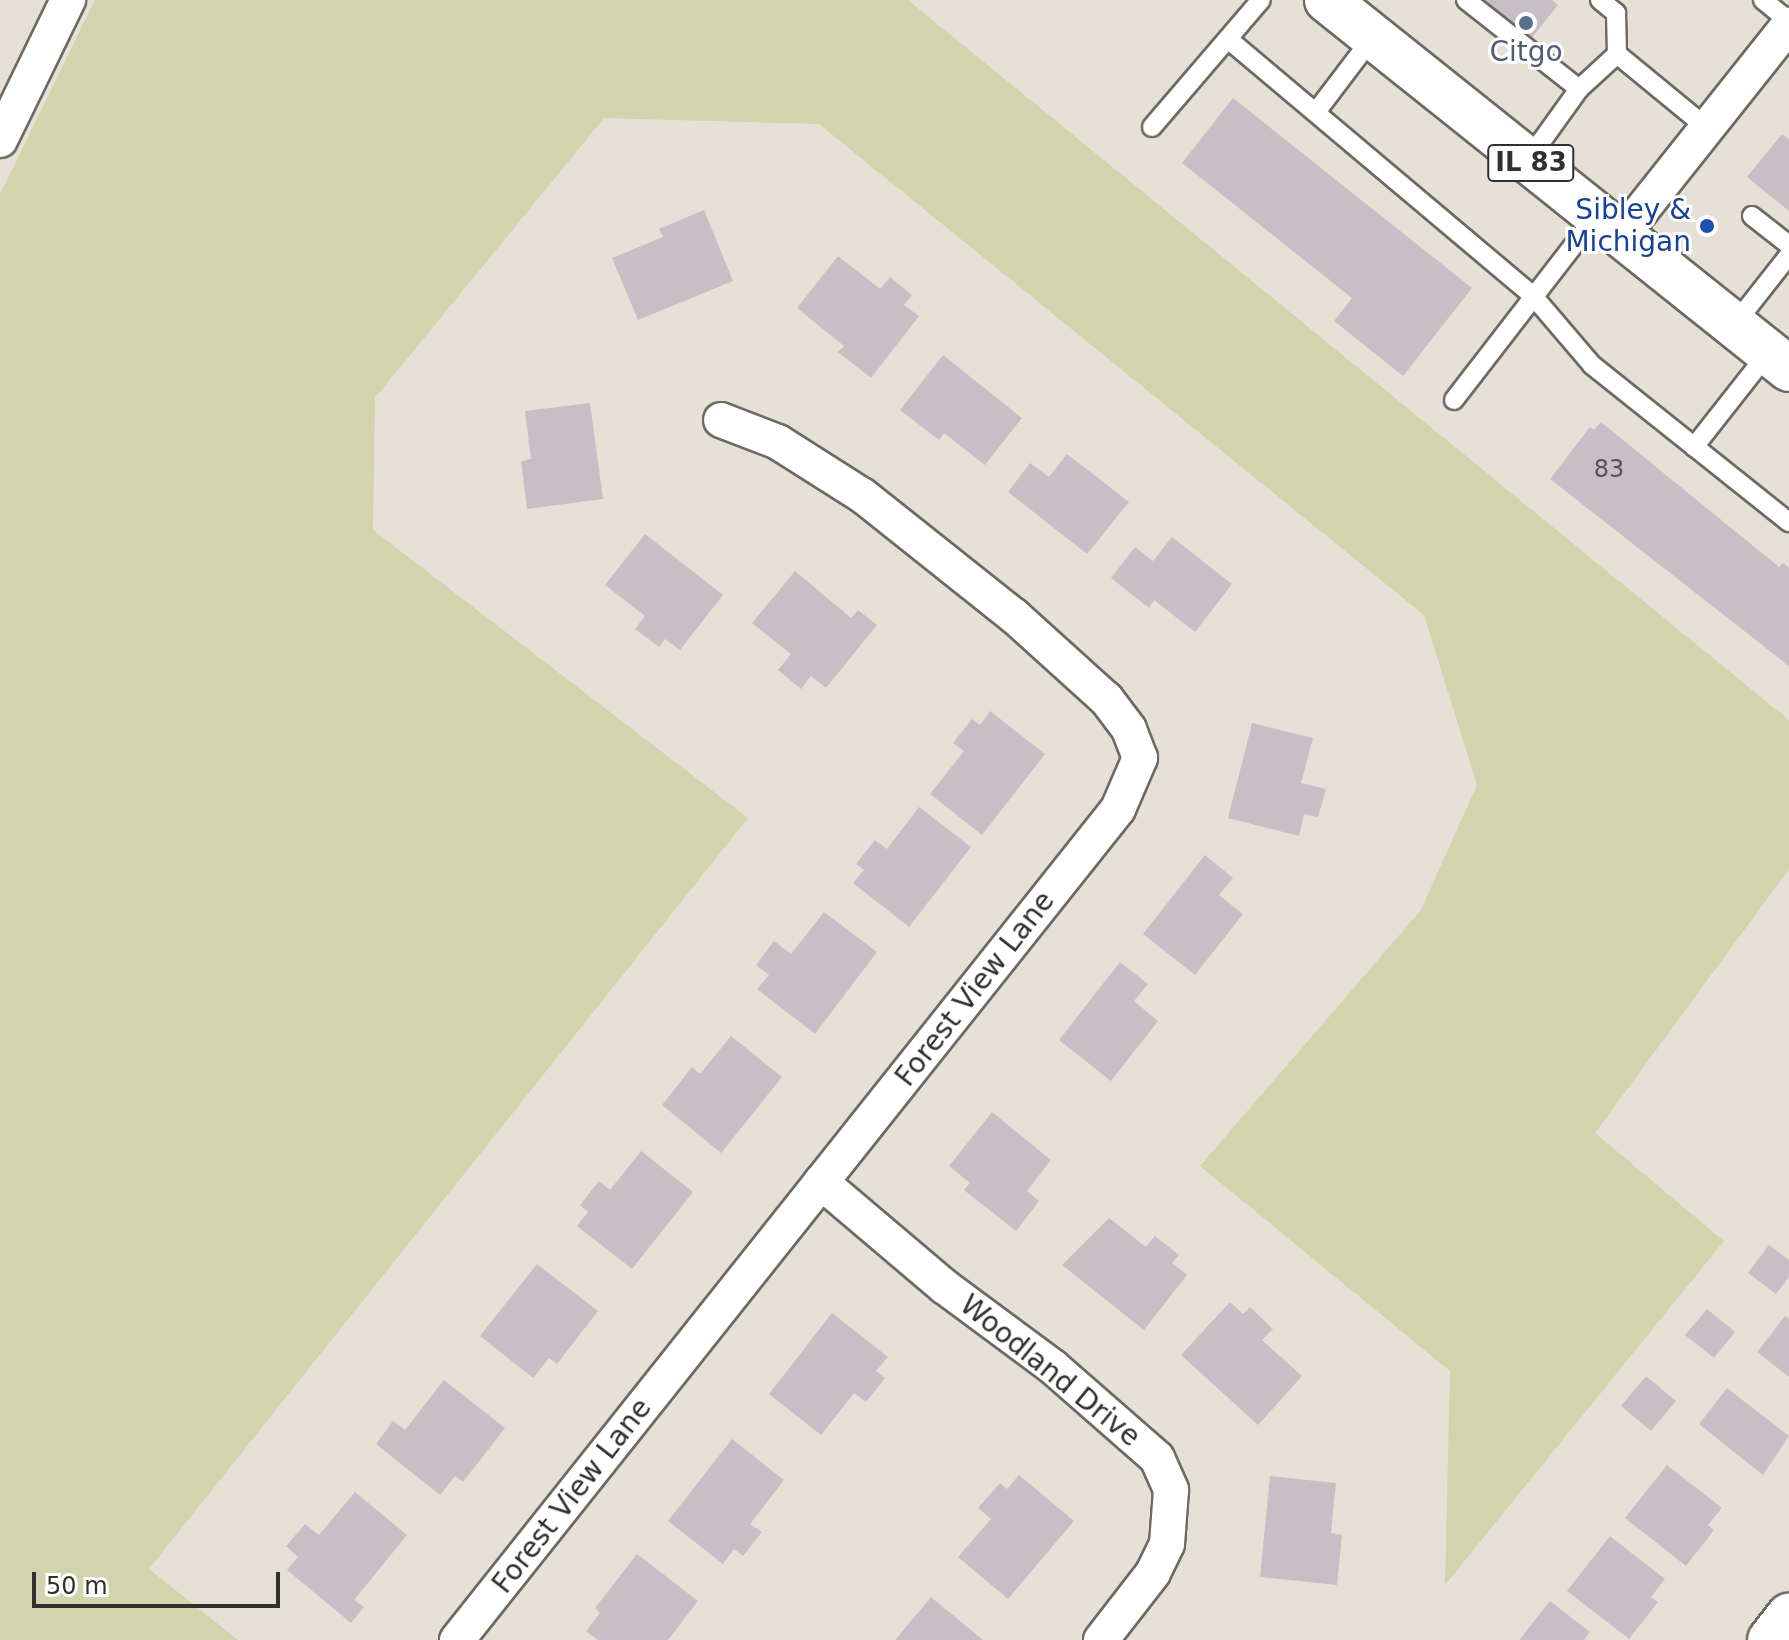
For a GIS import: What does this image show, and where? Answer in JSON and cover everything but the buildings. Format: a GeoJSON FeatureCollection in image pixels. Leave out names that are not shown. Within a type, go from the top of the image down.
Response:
{"type":"FeatureCollection","features":[{"type":"Feature","properties":{"kind":"main road","name":"IL 83"},"geometry":{"type":"LineString","coordinates":[[1327,0],[1779,361]]}},
{"type":"Feature","properties":{"kind":"main road"},"geometry":{"type":"LineString","coordinates":[[1770,1640],[1789,1616]]}},
{"type":"Feature","properties":{"kind":"street"},"geometry":{"type":"LineString","coordinates":[[0,140],[68,0]]}},
{"type":"Feature","properties":{"kind":"street"},"geometry":{"type":"LineString","coordinates":[[1609,225],[1707,128],[1789,23]]}},
{"type":"Feature","properties":{"kind":"street","name":"Forest View Lane"},"geometry":{"type":"LineString","coordinates":[[457,1640],[1118,809],[1140,758],[1129,729],[1106,699],[1014,616],[863,496],[778,442],[721,420]]}},
{"type":"Feature","properties":{"kind":"street","name":"Woodland Drive"},"geometry":{"type":"LineString","coordinates":[[821,1182],[945,1287],[1053,1367],[1157,1458],[1171,1490],[1167,1544],[1153,1573],[1101,1640]]}},
{"type":"Feature","properties":{"kind":"lane"},"geometry":{"type":"LineString","coordinates":[[1152,127],[1261,0]]}},
{"type":"Feature","properties":{"kind":"lane"},"geometry":{"type":"LineString","coordinates":[[1466,0],[1579,89]]}},
{"type":"Feature","properties":{"kind":"lane"},"geometry":{"type":"LineString","coordinates":[[1528,160],[1579,89],[1617,54],[1616,13],[1600,0]]}},
{"type":"Feature","properties":{"kind":"lane"},"geometry":{"type":"LineString","coordinates":[[1763,0],[1789,23]]}},
{"type":"Feature","properties":{"kind":"lane"},"geometry":{"type":"LineString","coordinates":[[1316,112],[1373,37]]}},
{"type":"Feature","properties":{"kind":"lane"},"geometry":{"type":"LineString","coordinates":[[1228,39],[1534,297],[1592,365],[1789,522]]}},
{"type":"Feature","properties":{"kind":"lane"},"geometry":{"type":"LineString","coordinates":[[1617,54],[1707,128]]}},
{"type":"Feature","properties":{"kind":"lane"},"geometry":{"type":"LineString","coordinates":[[1752,216],[1789,245]]}},
{"type":"Feature","properties":{"kind":"lane"},"geometry":{"type":"LineString","coordinates":[[1454,400],[1534,297],[1609,225]]}},
{"type":"Feature","properties":{"kind":"lane"},"geometry":{"type":"LineString","coordinates":[[1734,325],[1789,255]]}},
{"type":"Feature","properties":{"kind":"lane"},"geometry":{"type":"LineString","coordinates":[[1694,447],[1779,361]]}},
{"type":"Feature","properties":{"kind":"green space"},"geometry":{"type":"Polygon","coordinates":[[[95,0],[908,0],[1789,720],[1789,869],[1595,1133],[1724,1241],[1445,1585],[1450,1371],[1200,1166],[1421,910],[1477,785],[1424,615],[819,124],[604,118],[375,398],[373,530],[748,818],[149,1569],[238,1640],[0,1640],[0,194],[95,0]]]}},
{"type":"Feature","properties":{"kind":"place","name":"Citgo"},"geometry":{"type":"Point","coordinates":[1526,23]}},
{"type":"Feature","properties":{"kind":"place","name":"Sibley & Michigan"},"geometry":{"type":"Point","coordinates":[1707,226]}}]}
